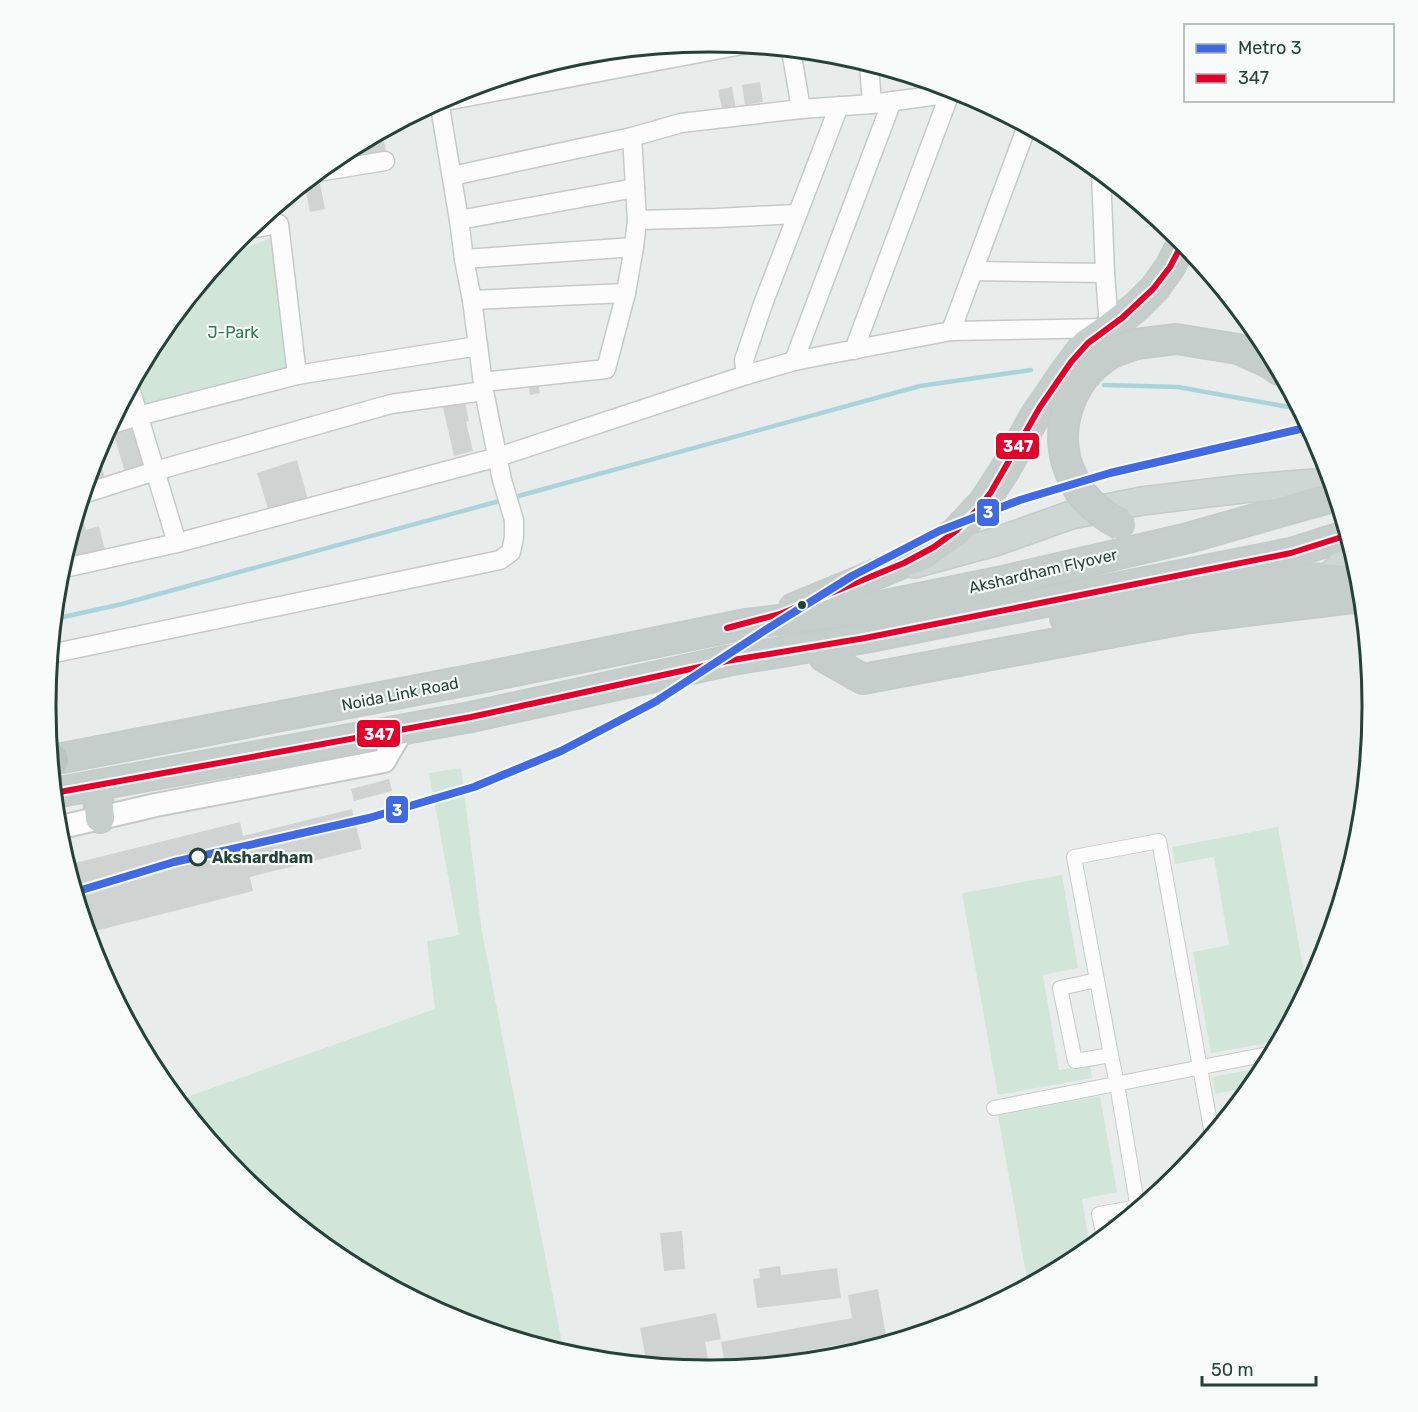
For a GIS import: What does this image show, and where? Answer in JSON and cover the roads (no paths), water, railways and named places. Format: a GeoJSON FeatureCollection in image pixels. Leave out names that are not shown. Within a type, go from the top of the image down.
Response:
{"type":"FeatureCollection","features":[{"type":"Feature","properties":{"kind":"highway"},"geometry":{"type":"LineString","coordinates":[[746,624],[788,611],[925,554],[956,532],[984,502],[1035,416],[1086,344],[1136,307],[1155,288],[1178,252]]}},
{"type":"Feature","properties":{"kind":"highway"},"geometry":{"type":"LineString","coordinates":[[1188,538],[1121,525],[1098,512],[1080,492],[1068,468],[1063,442],[1065,416],[1074,391],[1090,370],[1111,354],[1136,344],[1176,339],[1238,349],[1263,360]]}},
{"type":"Feature","properties":{"kind":"highway","name":"Akshardham Flyover"},"geometry":{"type":"LineString","coordinates":[[746,624],[866,609],[998,582],[1188,538],[1328,497]]}},
{"type":"Feature","properties":{"kind":"highway","name":"Akshardham Flyover"},"geometry":{"type":"LineString","coordinates":[[728,661],[865,638],[1291,553],[1340,537]]}},
{"type":"Feature","properties":{"kind":"highway"},"geometry":{"type":"LineString","coordinates":[[61,792],[493,713],[728,661],[878,652],[1286,581],[1350,580]]}},
{"type":"Feature","properties":{"kind":"highway"},"geometry":{"type":"LineString","coordinates":[[824,657],[863,679],[1190,618],[1353,598]]}},
{"type":"Feature","properties":{"kind":"highway","name":"Noida Link Road"},"geometry":{"type":"LineString","coordinates":[[58,759],[485,677],[746,624]]}},
{"type":"Feature","properties":{"kind":"highway"},"geometry":{"type":"LineString","coordinates":[[97,785],[100,818]]}},
{"type":"Feature","properties":{"kind":"main road"},"geometry":{"type":"LineString","coordinates":[[876,574],[995,542],[1071,515],[1142,501],[1242,489],[1314,483],[1324,486]]}},
{"type":"Feature","properties":{"kind":"main road"},"geometry":{"type":"LineString","coordinates":[[1328,579],[1345,560]]}},
{"type":"Feature","properties":{"kind":"street"},"geometry":{"type":"LineString","coordinates":[[480,94],[703,52]]}},
{"type":"Feature","properties":{"kind":"street"},"geometry":{"type":"LineString","coordinates":[[792,58],[801,109]]}},
{"type":"Feature","properties":{"kind":"street"},"geometry":{"type":"LineString","coordinates":[[870,73],[872,104]]}},
{"type":"Feature","properties":{"kind":"street"},"geometry":{"type":"LineString","coordinates":[[452,176],[632,137],[681,123],[940,95]]}},
{"type":"Feature","properties":{"kind":"street"},"geometry":{"type":"LineString","coordinates":[[854,350],[953,100]]}},
{"type":"Feature","properties":{"kind":"street"},"geometry":{"type":"LineString","coordinates":[[794,361],[892,101]]}},
{"type":"Feature","properties":{"kind":"street"},"geometry":{"type":"LineString","coordinates":[[746,375],[744,360],[755,326],[839,106]]}},
{"type":"Feature","properties":{"kind":"street"},"geometry":{"type":"LineString","coordinates":[[58,652],[500,560],[511,552],[514,520],[502,480],[483,386],[472,300],[440,111]]}},
{"type":"Feature","properties":{"kind":"street"},"geometry":{"type":"LineString","coordinates":[[951,331],[1024,134]]}},
{"type":"Feature","properties":{"kind":"street"},"geometry":{"type":"LineString","coordinates":[[92,491],[155,471],[391,405],[483,386],[606,369],[626,293],[634,247],[637,220],[632,137]]}},
{"type":"Feature","properties":{"kind":"street"},"geometry":{"type":"LineString","coordinates":[[338,169],[385,161]]}},
{"type":"Feature","properties":{"kind":"street"},"geometry":{"type":"LineString","coordinates":[[71,567],[177,543],[498,457],[794,361],[951,331],[1109,328],[1101,184]]}},
{"type":"Feature","properties":{"kind":"street"},"geometry":{"type":"LineString","coordinates":[[459,220],[635,188]]}},
{"type":"Feature","properties":{"kind":"street"},"geometry":{"type":"LineString","coordinates":[[637,220],[798,214]]}},
{"type":"Feature","properties":{"kind":"street"},"geometry":{"type":"LineString","coordinates":[[266,226],[279,224],[297,375]]}},
{"type":"Feature","properties":{"kind":"street"},"geometry":{"type":"LineString","coordinates":[[464,259],[634,247]]}},
{"type":"Feature","properties":{"kind":"street"},"geometry":{"type":"LineString","coordinates":[[973,271],[1105,273]]}},
{"type":"Feature","properties":{"kind":"street"},"geometry":{"type":"LineString","coordinates":[[472,300],[626,293]]}},
{"type":"Feature","properties":{"kind":"street"},"geometry":{"type":"LineString","coordinates":[[121,421],[297,375],[478,346]]}},
{"type":"Feature","properties":{"kind":"street"},"geometry":{"type":"LineString","coordinates":[[133,398],[177,543]]}},
{"type":"Feature","properties":{"kind":"street"},"geometry":{"type":"LineString","coordinates":[[67,826],[156,805],[384,761],[402,730]]}},
{"type":"Feature","properties":{"kind":"street"},"geometry":{"type":"LineString","coordinates":[[1137,1200],[1074,857],[1159,841],[1210,1124]]}},
{"type":"Feature","properties":{"kind":"street"},"geometry":{"type":"LineString","coordinates":[[1097,980],[1060,988],[1075,1061],[1111,1055]]}},
{"type":"Feature","properties":{"kind":"street"},"geometry":{"type":"LineString","coordinates":[[994,1108],[1261,1055]]}},
{"type":"Feature","properties":{"kind":"street"},"geometry":{"type":"LineString","coordinates":[[1102,1227],[1100,1214],[1124,1210]]}},
{"type":"Feature","properties":{"kind":"waterway"},"geometry":{"type":"LineString","coordinates":[[511,498],[920,386],[1031,370]]}},
{"type":"Feature","properties":{"kind":"waterway"},"geometry":{"type":"LineString","coordinates":[[1104,385],[1178,387],[1290,407]]}},
{"type":"Feature","properties":{"kind":"waterway"},"geometry":{"type":"LineString","coordinates":[[62,617],[122,604],[503,500]]}},
{"type":"Feature","properties":{"kind":"metro line","name":"3"},"geometry":{"type":"LineString","coordinates":[[82,890],[174,862],[369,818],[474,787],[561,751],[655,702],[852,576],[939,531],[1020,500],[1110,473],[1301,429]]}},
{"type":"Feature","properties":{"kind":"place","name":"Akshardham"},"geometry":{"type":"Point","coordinates":[198,857]}},
{"type":"Feature","properties":{"kind":"park label","name":"J-Park"},"geometry":{"type":"Point","coordinates":[233,332]}}]}
